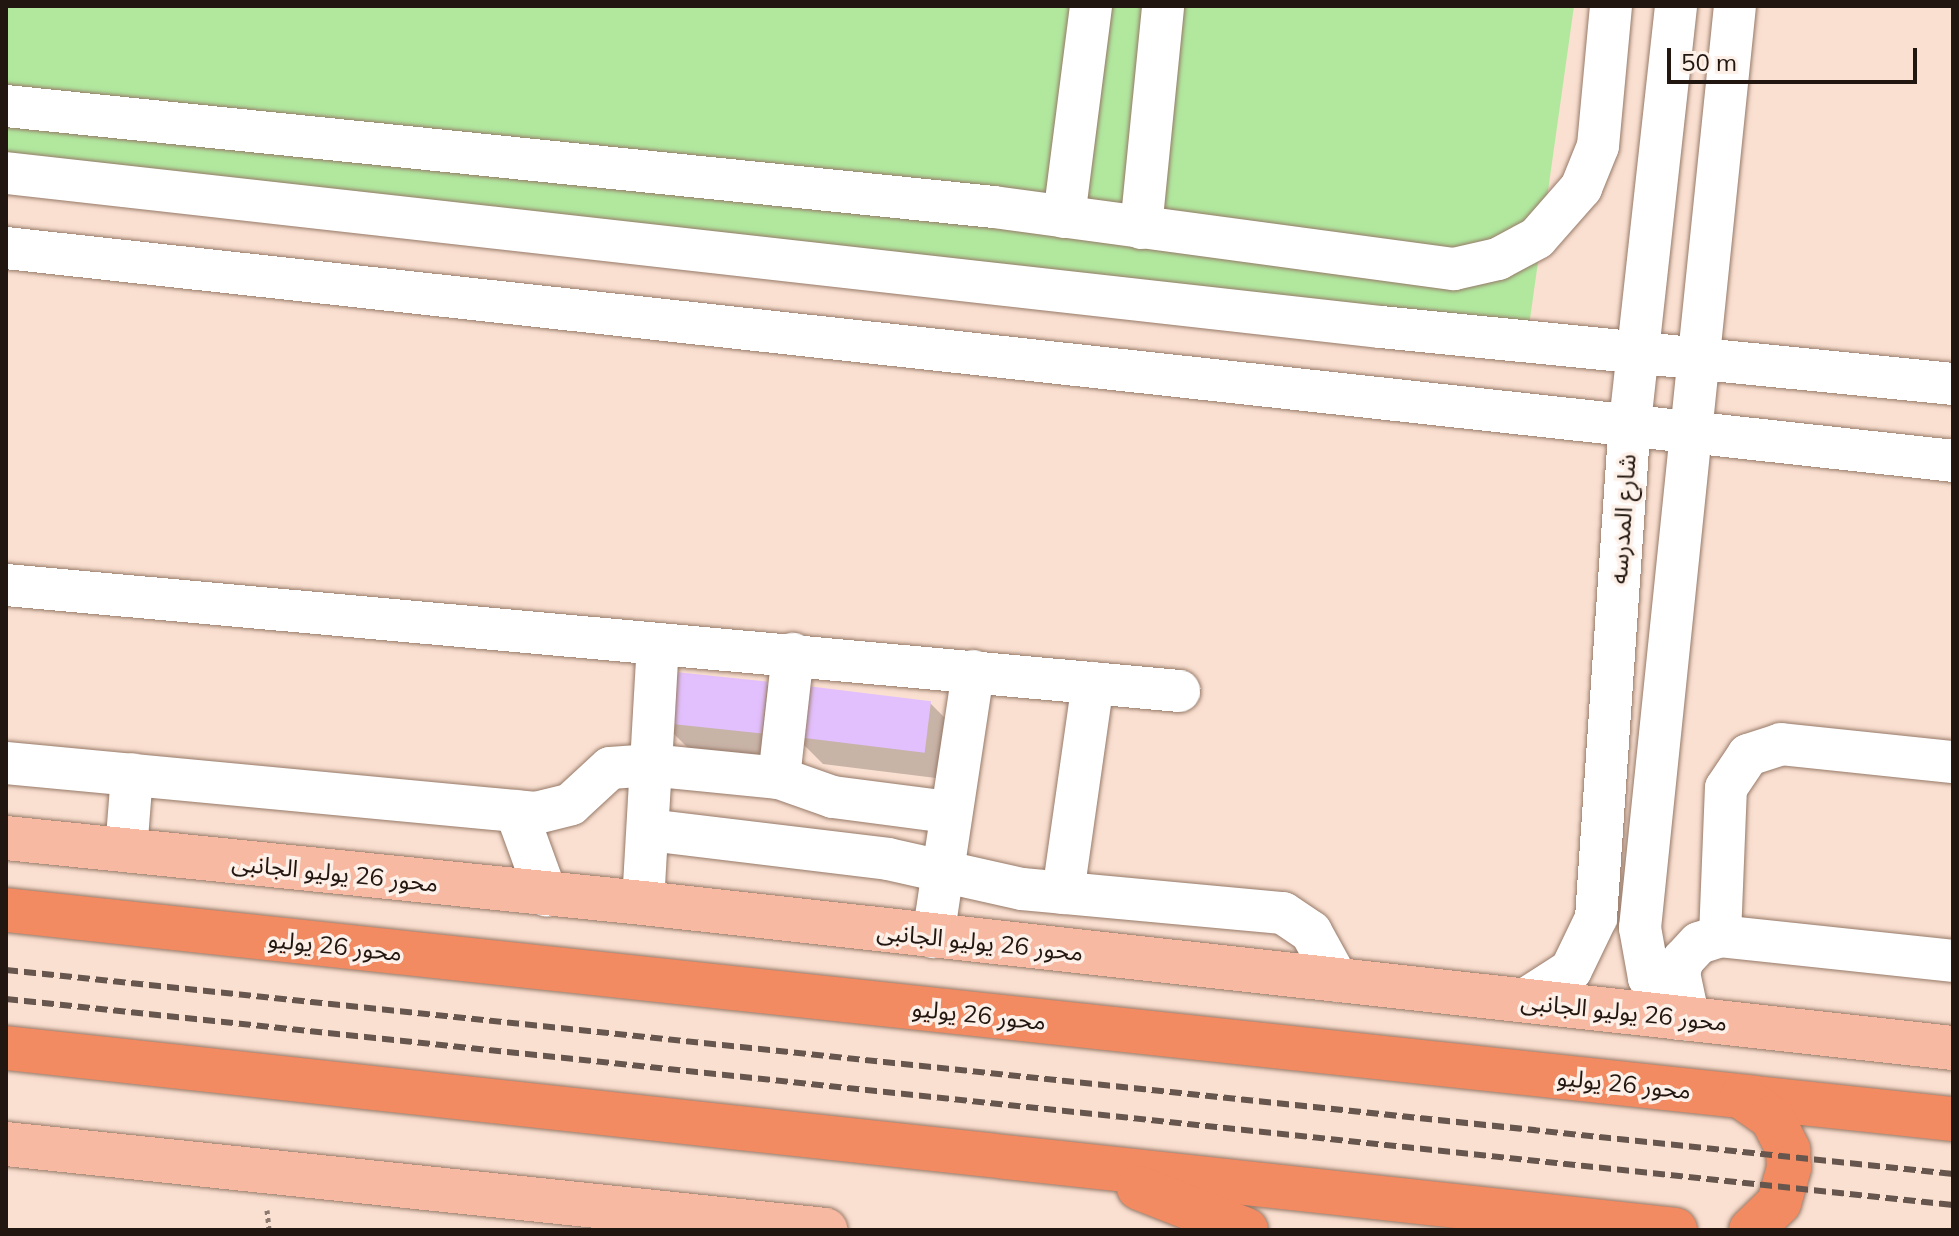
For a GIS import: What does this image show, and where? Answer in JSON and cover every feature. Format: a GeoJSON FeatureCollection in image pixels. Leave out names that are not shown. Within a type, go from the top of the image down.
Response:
{"type":"FeatureCollection","features":[{"type":"Feature","properties":{"kind":"highway","name":"محور 26 يوليو"},"geometry":{"type":"LineString","coordinates":[[6,910],[1953,1119]]}},
{"type":"Feature","properties":{"kind":"highway"},"geometry":{"type":"LineString","coordinates":[[6,1048],[1675,1230]]}},
{"type":"Feature","properties":{"kind":"highway"},"geometry":{"type":"LineString","coordinates":[[1742,1097],[1772,1118],[1788,1150],[1789,1168],[1779,1203],[1751,1230]]}},
{"type":"Feature","properties":{"kind":"highway"},"geometry":{"type":"LineString","coordinates":[[1085,1167],[1246,1230]]}},
{"type":"Feature","properties":{"kind":"main road","name":"محور 26 يوليو الجانبى"},"geometry":{"type":"LineString","coordinates":[[6,838],[547,896],[643,903],[1953,1048]]}},
{"type":"Feature","properties":{"kind":"main road"},"geometry":{"type":"LineString","coordinates":[[6,1144],[825,1230]]}},
{"type":"Feature","properties":{"kind":"street"},"geometry":{"type":"LineString","coordinates":[[1064,217],[1091,6]]}},
{"type":"Feature","properties":{"kind":"street"},"geometry":{"type":"LineString","coordinates":[[1141,228],[1163,6]]}},
{"type":"Feature","properties":{"kind":"street"},"geometry":{"type":"LineString","coordinates":[[6,106],[1064,217],[1432,269],[1477,266],[1518,250],[1554,223],[1591,167],[1611,6]]}},
{"type":"Feature","properties":{"kind":"street","name":"شارع المدرسه"},"geometry":{"type":"LineString","coordinates":[[1523,1001],[1571,970],[1596,918],[1630,423],[1676,6]]}},
{"type":"Feature","properties":{"kind":"street"},"geometry":{"type":"LineString","coordinates":[[1684,1019],[1649,978],[1640,928],[1735,6]]}},
{"type":"Feature","properties":{"kind":"street"},"geometry":{"type":"LineString","coordinates":[[6,173],[1381,327],[1638,349],[1953,384]]}},
{"type":"Feature","properties":{"kind":"street"},"geometry":{"type":"LineString","coordinates":[[6,248],[1630,423],[1953,461]]}},
{"type":"Feature","properties":{"kind":"street"},"geometry":{"type":"LineString","coordinates":[[6,585],[1179,691]]}},
{"type":"Feature","properties":{"kind":"street"},"geometry":{"type":"LineString","coordinates":[[643,903],[658,645]]}},
{"type":"Feature","properties":{"kind":"street"},"geometry":{"type":"LineString","coordinates":[[779,778],[793,654]]}},
{"type":"Feature","properties":{"kind":"street"},"geometry":{"type":"LineString","coordinates":[[933,937],[949,812],[973,671]]}},
{"type":"Feature","properties":{"kind":"street"},"geometry":{"type":"LineString","coordinates":[[1063,893],[1093,683]]}},
{"type":"Feature","properties":{"kind":"street"},"geometry":{"type":"LineString","coordinates":[[1720,936],[1726,788],[1748,755],[1781,744],[1953,762]]}},
{"type":"Feature","properties":{"kind":"street"},"geometry":{"type":"LineString","coordinates":[[6,763],[516,811],[560,808],[588,792],[610,768],[649,765],[779,778],[833,797],[949,812]]}},
{"type":"Feature","properties":{"kind":"street"},"geometry":{"type":"LineString","coordinates":[[126,851],[132,774]]}},
{"type":"Feature","properties":{"kind":"street"},"geometry":{"type":"LineString","coordinates":[[516,811],[547,896]]}},
{"type":"Feature","properties":{"kind":"street"},"geometry":{"type":"LineString","coordinates":[[649,830],[888,859],[1063,893],[1283,913],[1311,932],[1338,981]]}},
{"type":"Feature","properties":{"kind":"street"},"geometry":{"type":"LineString","coordinates":[[1142,960],[1148,901]]}},
{"type":"Feature","properties":{"kind":"street"},"geometry":{"type":"LineString","coordinates":[[1684,1019],[1679,973],[1683,960],[1699,943],[1720,936],[1953,961]]}},
{"type":"Feature","properties":{"kind":"green space"},"geometry":{"type":"Polygon","coordinates":[[[6,6],[1574,6],[1529,326],[6,161],[6,6]]]}},
{"type":"Feature","properties":{"kind":"building"},"geometry":{"type":"Polygon","coordinates":[[[666,671],[767,682],[762,733],[661,723],[666,671]]]}},
{"type":"Feature","properties":{"kind":"building"},"geometry":{"type":"Polygon","coordinates":[[[799,685],[931,701],[925,753],[793,737],[799,685]]]}},
{"type":"Feature","properties":{"kind":"railway"},"geometry":{"type":"LineString","coordinates":[[6,970],[1953,1174]]}},
{"type":"Feature","properties":{"kind":"railway"},"geometry":{"type":"LineString","coordinates":[[6,999],[1953,1205]]}}]}
